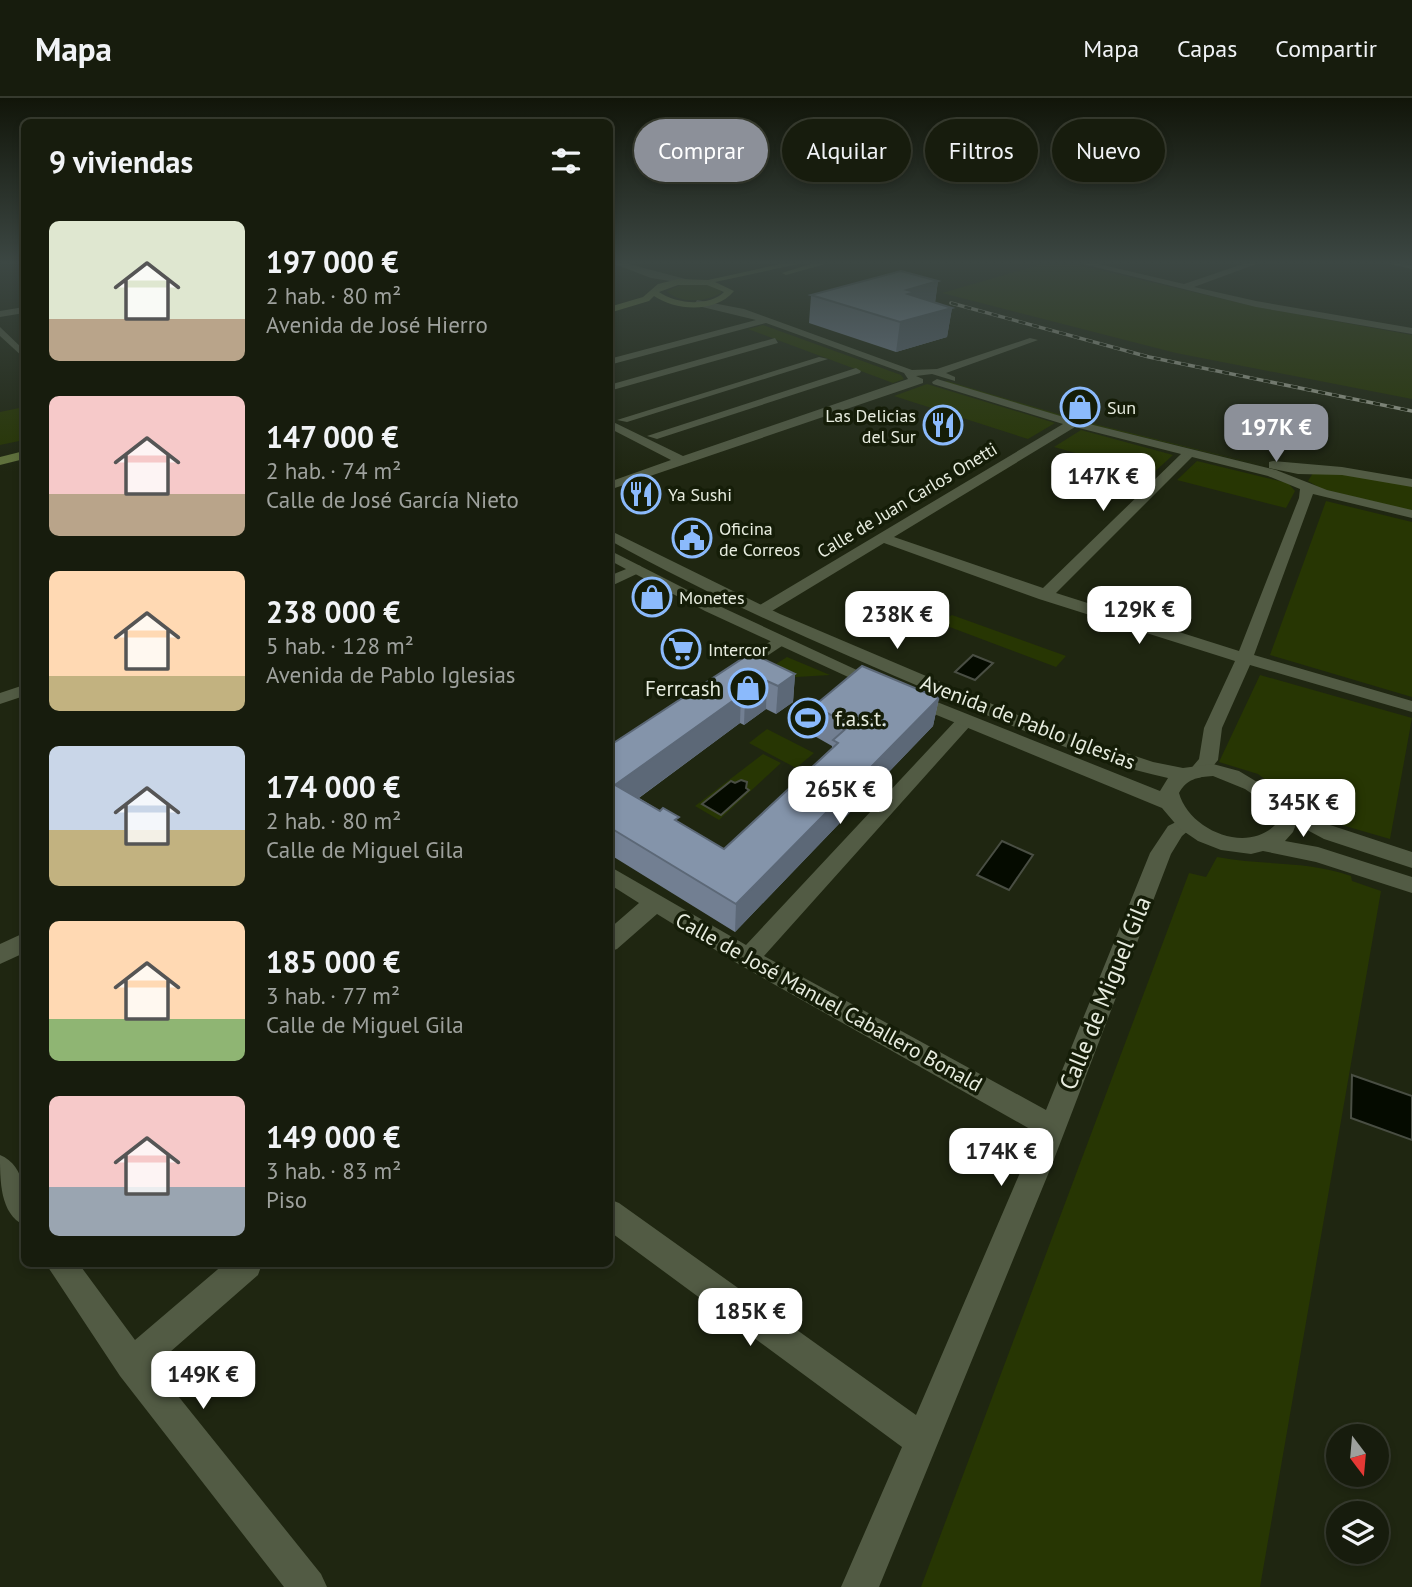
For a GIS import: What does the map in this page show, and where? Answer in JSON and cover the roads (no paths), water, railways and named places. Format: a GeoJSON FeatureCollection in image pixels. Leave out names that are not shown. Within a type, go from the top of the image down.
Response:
{"type":"FeatureCollection","features":[{"type":"Feature","properties":{"kind":"main road"},"geometry":{"type":"LineString","coordinates":[[0,455],[21,450]]}},
{"type":"Feature","properties":{"kind":"main road"},"geometry":{"type":"LineString","coordinates":[[0,461],[21,457]]}},
{"type":"Feature","properties":{"kind":"street"},"geometry":{"type":"LineString","coordinates":[[2,332],[21,352]]}},
{"type":"Feature","properties":{"kind":"street"},"geometry":{"type":"LineString","coordinates":[[613,361],[719,332]]}},
{"type":"Feature","properties":{"kind":"street"},"geometry":{"type":"LineString","coordinates":[[801,332],[917,374],[940,377],[1091,420],[1279,466],[1355,473],[1412,483]]}},
{"type":"Feature","properties":{"kind":"street"},"geometry":{"type":"LineString","coordinates":[[812,332],[917,374]]}},
{"type":"Feature","properties":{"kind":"street"},"geometry":{"type":"LineString","coordinates":[[940,377],[1033,340]]}},
{"type":"Feature","properties":{"kind":"street"},"geometry":{"type":"LineString","coordinates":[[613,387],[775,341]]}},
{"type":"Feature","properties":{"kind":"street"},"geometry":{"type":"LineString","coordinates":[[778,359],[804,352]]}},
{"type":"Feature","properties":{"kind":"street"},"geometry":{"type":"LineString","coordinates":[[623,420],[823,359]]}},
{"type":"Feature","properties":{"kind":"street"},"geometry":{"type":"LineString","coordinates":[[653,436],[856,371]]}},
{"type":"Feature","properties":{"kind":"street"},"geometry":{"type":"LineString","coordinates":[[613,485],[684,462],[917,374]]}},
{"type":"Feature","properties":{"kind":"street"},"geometry":{"type":"LineString","coordinates":[[940,377],[1073,423],[1302,484],[1335,496],[1412,514]]}},
{"type":"Feature","properties":{"kind":"street","name":"Calle de Juan Carlos Onetti"},"geometry":{"type":"LineString","coordinates":[[761,611],[1073,423]]}},
{"type":"Feature","properties":{"kind":"street"},"geometry":{"type":"LineString","coordinates":[[613,425],[684,462]]}},
{"type":"Feature","properties":{"kind":"street"},"geometry":{"type":"LineString","coordinates":[[1044,596],[1189,453]]}},
{"type":"Feature","properties":{"kind":"street"},"geometry":{"type":"LineString","coordinates":[[1178,813],[1171,786],[1208,760],[1213,728],[1243,660],[1306,498],[1302,484],[1291,473],[1309,469]]}},
{"type":"Feature","properties":{"kind":"street","name":"Avenida de Pablo Iglesias"},"geometry":{"type":"LineString","coordinates":[[613,536],[761,611],[981,706],[1128,762],[1191,774],[1245,779],[1272,796],[1281,806],[1324,830],[1412,860]]}},
{"type":"Feature","properties":{"kind":"street"},"geometry":{"type":"LineString","coordinates":[[882,537],[1044,596],[1243,660],[1412,707]]}},
{"type":"Feature","properties":{"kind":"street","name":"Avenida de Pablo Iglesias"},"geometry":{"type":"LineString","coordinates":[[613,556],[779,641],[1178,813],[1206,836],[1229,844],[1264,844],[1318,855],[1412,886]]}},
{"type":"Feature","properties":{"kind":"street"},"geometry":{"type":"LineString","coordinates":[[613,580],[636,569]]}},
{"type":"Feature","properties":{"kind":"street"},"geometry":{"type":"LineString","coordinates":[[720,680],[779,641]]}},
{"type":"Feature","properties":{"kind":"street"},"geometry":{"type":"LineString","coordinates":[[0,699],[21,691]]}},
{"type":"Feature","properties":{"kind":"street"},"geometry":{"type":"LineString","coordinates":[[748,958],[964,722]]}},
{"type":"Feature","properties":{"kind":"street"},"geometry":{"type":"LineString","coordinates":[[1264,844],[1281,835],[1286,827],[1281,806]]}},
{"type":"Feature","properties":{"kind":"street","name":"Calle de Miguel Gila"},"geometry":{"type":"LineString","coordinates":[[860,1587],[923,1441],[1161,853],[1175,831],[1178,813]]}},
{"type":"Feature","properties":{"kind":"street","name":"Calle de José Manuel Caballero Bonald"},"geometry":{"type":"LineString","coordinates":[[613,877],[748,958],[1051,1126]]}},
{"type":"Feature","properties":{"kind":"street"},"geometry":{"type":"LineString","coordinates":[[613,939],[654,903]]}},
{"type":"Feature","properties":{"kind":"street"},"geometry":{"type":"LineString","coordinates":[[0,955],[21,944]]}},
{"type":"Feature","properties":{"kind":"street"},"geometry":{"type":"LineString","coordinates":[[0,1169],[21,1206]]}},
{"type":"Feature","properties":{"kind":"street"},"geometry":{"type":"LineString","coordinates":[[613,1216],[923,1441]]}},
{"type":"Feature","properties":{"kind":"street"},"geometry":{"type":"LineString","coordinates":[[63,1267],[132,1364],[308,1587]]}},
{"type":"Feature","properties":{"kind":"street"},"geometry":{"type":"LineString","coordinates":[[132,1364],[244,1267]]}},
{"type":"Feature","properties":{"kind":"railway"},"geometry":{"type":"LineString","coordinates":[[1059,332],[1149,357],[1412,411]]}},
{"type":"Feature","properties":{"kind":"place","name":"Sun"},"geometry":{"type":"Point","coordinates":[1080,407]}},
{"type":"Feature","properties":{"kind":"place","name":"Las Delicias del Sur"},"geometry":{"type":"Point","coordinates":[943,425]}},
{"type":"Feature","properties":{"kind":"place","name":"Ya Sushi"},"geometry":{"type":"Point","coordinates":[641,494]}},
{"type":"Feature","properties":{"kind":"place","name":"Oficina de Correos"},"geometry":{"type":"Point","coordinates":[692,538]}},
{"type":"Feature","properties":{"kind":"place","name":"Monetes"},"geometry":{"type":"Point","coordinates":[652,597]}},
{"type":"Feature","properties":{"kind":"place","name":"Intercor"},"geometry":{"type":"Point","coordinates":[681,649]}},
{"type":"Feature","properties":{"kind":"place","name":"Ferrcash"},"geometry":{"type":"Point","coordinates":[748,688]}},
{"type":"Feature","properties":{"kind":"place","name":"f.a.s.t."},"geometry":{"type":"Point","coordinates":[808,718]}}]}
